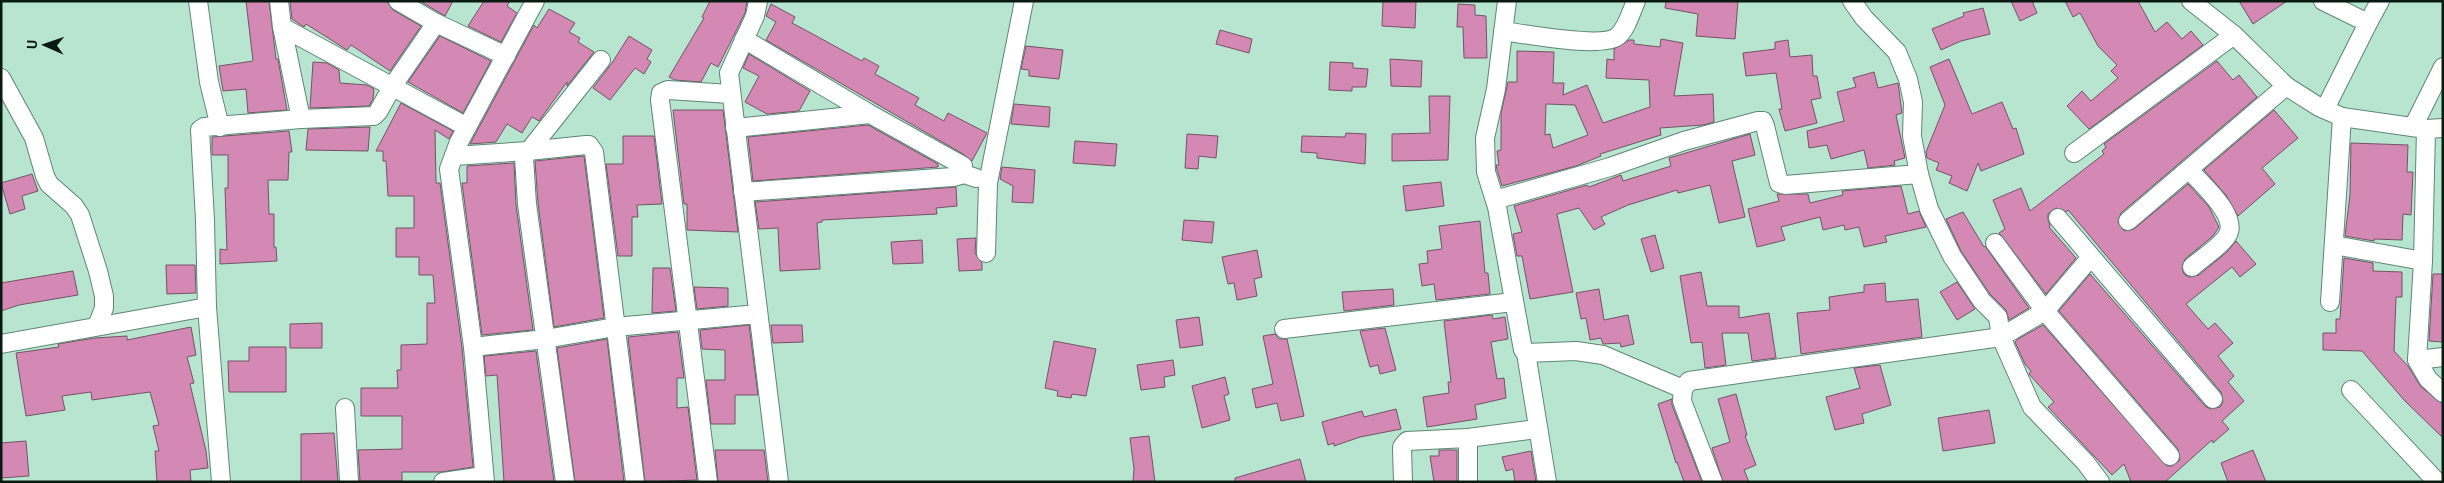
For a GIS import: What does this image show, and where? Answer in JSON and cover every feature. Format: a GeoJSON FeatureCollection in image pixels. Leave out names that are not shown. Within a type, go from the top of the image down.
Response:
{"type":"FeatureCollection","features":[{"type":"Feature","properties":{"kind":"street"},"geometry":{"type":"LineString","coordinates":[[198,1],[209,82],[220,127]]}},
{"type":"Feature","properties":{"kind":"street"},"geometry":{"type":"LineString","coordinates":[[279,1],[282,27],[302,119]]}},
{"type":"Feature","properties":{"kind":"street"},"geometry":{"type":"LineString","coordinates":[[398,1],[436,23],[506,56]]}},
{"type":"Feature","properties":{"kind":"street"},"geometry":{"type":"LineString","coordinates":[[443,482],[485,479],[474,348],[449,169],[467,127],[536,1]]}},
{"type":"Feature","properties":{"kind":"street"},"geometry":{"type":"LineString","coordinates":[[758,1],[755,16],[729,73],[730,94],[779,482]]}},
{"type":"Feature","properties":{"kind":"street"},"geometry":{"type":"LineString","coordinates":[[986,253],[988,184],[1024,1]]}},
{"type":"Feature","properties":{"kind":"street"},"geometry":{"type":"LineString","coordinates":[[1507,1],[1496,88],[1485,138],[1486,172],[1495,200],[1520,341],[1526,352],[1547,482]]}},
{"type":"Feature","properties":{"kind":"street"},"geometry":{"type":"LineString","coordinates":[[1503,31],[1593,42],[1609,40],[1618,35],[1636,1]]}},
{"type":"Feature","properties":{"kind":"street"},"geometry":{"type":"LineString","coordinates":[[1852,1],[1864,18],[1897,52],[1908,80],[1913,102],[1912,136],[1919,174],[1929,209],[1948,248],[1982,300],[1998,317],[2001,338],[2032,407],[2085,462],[2100,482]]}},
{"type":"Feature","properties":{"kind":"street"},"geometry":{"type":"LineString","coordinates":[[2190,1],[2234,35],[2286,86],[2325,109],[2342,117],[2427,128]]}},
{"type":"Feature","properties":{"kind":"street"},"geometry":{"type":"LineString","coordinates":[[2323,1],[2368,23]]}},
{"type":"Feature","properties":{"kind":"street"},"geometry":{"type":"LineString","coordinates":[[2325,109],[2380,1]]}},
{"type":"Feature","properties":{"kind":"street"},"geometry":{"type":"LineString","coordinates":[[221,482],[207,307],[205,220],[199,132],[204,128],[302,119],[374,116],[384,104],[392,87],[436,23]]}},
{"type":"Feature","properties":{"kind":"street"},"geometry":{"type":"LineString","coordinates":[[282,27],[467,127]]}},
{"type":"Feature","properties":{"kind":"street"},"geometry":{"type":"LineString","coordinates":[[2074,153],[2234,35]]}},
{"type":"Feature","properties":{"kind":"street"},"geometry":{"type":"LineString","coordinates":[[744,39],[870,114],[963,166],[964,174]]}},
{"type":"Feature","properties":{"kind":"street"},"geometry":{"type":"LineString","coordinates":[[565,482],[527,204],[524,157],[601,60]]}},
{"type":"Feature","properties":{"kind":"street"},"geometry":{"type":"LineString","coordinates":[[2443,67],[2427,128],[2423,261],[2417,360],[2428,379],[2443,393]]}},
{"type":"Feature","properties":{"kind":"street"},"geometry":{"type":"LineString","coordinates":[[1,78],[34,138],[49,184],[74,206],[80,215],[104,296],[104,308],[97,326]]}},
{"type":"Feature","properties":{"kind":"street"},"geometry":{"type":"LineString","coordinates":[[2128,221],[2286,86]]}},
{"type":"Feature","properties":{"kind":"street"},"geometry":{"type":"LineString","coordinates":[[708,482],[660,100],[661,93],[668,90],[730,94]]}},
{"type":"Feature","properties":{"kind":"street"},"geometry":{"type":"LineString","coordinates":[[735,128],[870,114]]}},
{"type":"Feature","properties":{"kind":"street"},"geometry":{"type":"LineString","coordinates":[[2330,302],[2342,117]]}},
{"type":"Feature","properties":{"kind":"street"},"geometry":{"type":"LineString","coordinates":[[1495,200],[1610,167],[1684,141],[1758,121],[1762,121],[1766,126],[1776,179],[1784,185],[1919,174]]}},
{"type":"Feature","properties":{"kind":"street"},"geometry":{"type":"LineString","coordinates":[[454,156],[528,151],[586,144],[594,152],[636,482]]}},
{"type":"Feature","properties":{"kind":"street"},"geometry":{"type":"LineString","coordinates":[[2189,170],[2221,206],[2229,217],[2230,224],[2228,236],[2192,266]]}},
{"type":"Feature","properties":{"kind":"street"},"geometry":{"type":"LineString","coordinates":[[743,192],[953,177],[964,174],[988,184]]}},
{"type":"Feature","properties":{"kind":"street"},"geometry":{"type":"LineString","coordinates":[[2058,218],[2213,399]]}},
{"type":"Feature","properties":{"kind":"street"},"geometry":{"type":"LineString","coordinates":[[1995,243],[2045,311],[2170,456]]}},
{"type":"Feature","properties":{"kind":"street"},"geometry":{"type":"LineString","coordinates":[[2334,246],[2423,261]]}},
{"type":"Feature","properties":{"kind":"street"},"geometry":{"type":"LineString","coordinates":[[1713,482],[1682,401],[1683,389],[1689,381],[2001,338],[2045,311],[2091,257]]}},
{"type":"Feature","properties":{"kind":"street"},"geometry":{"type":"LineString","coordinates":[[1284,328],[1514,302]]}},
{"type":"Feature","properties":{"kind":"street"},"geometry":{"type":"LineString","coordinates":[[1,344],[207,307]]}},
{"type":"Feature","properties":{"kind":"street"},"geometry":{"type":"LineString","coordinates":[[474,348],[546,339],[615,327],[688,322],[758,314]]}},
{"type":"Feature","properties":{"kind":"street"},"geometry":{"type":"LineString","coordinates":[[1526,352],[1576,352],[1603,355],[1683,389]]}},
{"type":"Feature","properties":{"kind":"street"},"geometry":{"type":"LineString","coordinates":[[2417,360],[2443,357]]}},
{"type":"Feature","properties":{"kind":"street"},"geometry":{"type":"LineString","coordinates":[[2351,390],[2437,482]]}},
{"type":"Feature","properties":{"kind":"street"},"geometry":{"type":"LineString","coordinates":[[344,408],[350,482]]}},
{"type":"Feature","properties":{"kind":"street"},"geometry":{"type":"LineString","coordinates":[[1403,482],[1403,443],[1468,438],[1537,429]]}},
{"type":"Feature","properties":{"kind":"street"},"geometry":{"type":"LineString","coordinates":[[1468,438],[1468,482]]}},
{"type":"Feature","properties":{"kind":"building"},"geometry":{"type":"Polygon","coordinates":[[[246,1],[269,1],[276,59],[278,59],[287,110],[248,113],[246,89],[223,91],[219,66],[253,61],[246,1]]]}},
{"type":"Feature","properties":{"kind":"building"},"geometry":{"type":"Polygon","coordinates":[[[290,1],[387,1],[393,10],[421,26],[390,71],[351,45],[347,50],[306,24],[304,27],[292,19],[290,1]]]}},
{"type":"Feature","properties":{"kind":"building"},"geometry":{"type":"Polygon","coordinates":[[[420,1],[453,1],[445,16],[420,1]]]}},
{"type":"Feature","properties":{"kind":"building"},"geometry":{"type":"Polygon","coordinates":[[[484,1],[510,1],[507,6],[517,13],[501,42],[468,26],[484,1]]]}},
{"type":"Feature","properties":{"kind":"building"},"geometry":{"type":"Polygon","coordinates":[[[710,1],[747,1],[745,13],[718,67],[711,63],[701,82],[675,80],[669,77],[704,18],[702,17],[710,1]]]}},
{"type":"Feature","properties":{"kind":"building"},"geometry":{"type":"Polygon","coordinates":[[[1383,1],[1416,1],[1415,28],[1382,26],[1383,1]]]}},
{"type":"Feature","properties":{"kind":"building"},"geometry":{"type":"Polygon","coordinates":[[[1666,1],[1738,1],[1735,39],[1696,36],[1698,14],[1665,8],[1666,1]]]}},
{"type":"Feature","properties":{"kind":"building"},"geometry":{"type":"Polygon","coordinates":[[[2011,1],[2032,1],[2037,13],[2020,21],[2011,1]]]}},
{"type":"Feature","properties":{"kind":"building"},"geometry":{"type":"Polygon","coordinates":[[[2065,1],[2138,1],[2155,32],[2167,22],[2182,39],[2191,31],[2203,45],[2089,129],[2067,106],[2082,91],[2091,101],[2118,78],[2111,71],[2117,65],[2098,46],[2080,13],[2073,17],[2065,1]]]}},
{"type":"Feature","properties":{"kind":"building"},"geometry":{"type":"Polygon","coordinates":[[[2239,1],[2287,1],[2253,24],[2239,1]]]}},
{"type":"Feature","properties":{"kind":"building"},"geometry":{"type":"Polygon","coordinates":[[[771,4],[795,17],[792,23],[862,61],[864,58],[879,66],[875,74],[919,98],[915,105],[944,121],[948,113],[987,133],[972,161],[766,40],[776,22],[766,16],[771,4]]]}},
{"type":"Feature","properties":{"kind":"building"},"geometry":{"type":"Polygon","coordinates":[[[1458,4],[1475,5],[1475,15],[1486,16],[1487,58],[1464,58],[1463,27],[1457,27],[1458,4]]]}},
{"type":"Feature","properties":{"kind":"building"},"geometry":{"type":"Polygon","coordinates":[[[1983,8],[1990,34],[1961,41],[1941,50],[1932,29],[1964,16],[1963,13],[1983,8]]]}},
{"type":"Feature","properties":{"kind":"building"},"geometry":{"type":"Polygon","coordinates":[[[549,9],[575,23],[569,32],[580,38],[578,42],[594,52],[567,86],[567,82],[539,121],[532,117],[522,133],[507,124],[496,142],[470,144],[534,25],[537,28],[549,9]]]}},
{"type":"Feature","properties":{"kind":"building"},"geometry":{"type":"Polygon","coordinates":[[[1220,30],[1252,39],[1249,53],[1216,44],[1220,30]]]}},
{"type":"Feature","properties":{"kind":"building"},"geometry":{"type":"Polygon","coordinates":[[[440,36],[491,61],[463,113],[408,82],[440,36]]]}},
{"type":"Feature","properties":{"kind":"building"},"geometry":{"type":"Polygon","coordinates":[[[629,36],[652,50],[647,59],[651,62],[644,74],[635,68],[610,100],[593,88],[629,36]]]}},
{"type":"Feature","properties":{"kind":"building"},"geometry":{"type":"Polygon","coordinates":[[[1661,39],[1683,43],[1674,96],[1713,94],[1714,122],[1703,125],[1660,128],[1661,135],[1600,154],[1601,156],[1576,166],[1502,186],[1496,165],[1499,165],[1497,151],[1501,150],[1501,113],[1508,82],[1517,82],[1517,51],[1554,52],[1553,83],[1564,83],[1563,95],[1587,85],[1603,123],[1650,107],[1649,80],[1606,78],[1607,59],[1614,60],[1614,49],[1629,40],[1634,40],[1634,44],[1660,47],[1661,39]],[[1546,104],[1545,135],[1550,134],[1553,148],[1588,135],[1575,105],[1546,104]]]}},
{"type":"Feature","properties":{"kind":"building"},"geometry":{"type":"Polygon","coordinates":[[[1788,40],[1790,57],[1812,55],[1813,76],[1817,76],[1821,98],[1811,100],[1817,123],[1785,131],[1779,109],[1782,109],[1776,73],[1746,76],[1743,53],[1775,49],[1775,42],[1788,40]]]}},
{"type":"Feature","properties":{"kind":"building"},"geometry":{"type":"Polygon","coordinates":[[[1026,46],[1063,50],[1059,79],[1029,76],[1029,70],[1021,69],[1026,46]]]}},
{"type":"Feature","properties":{"kind":"building"},"geometry":{"type":"Polygon","coordinates":[[[749,54],[810,91],[799,111],[767,114],[745,102],[759,76],[743,68],[749,54]]]}},
{"type":"Feature","properties":{"kind":"building"},"geometry":{"type":"Polygon","coordinates":[[[1390,59],[1422,61],[1421,87],[1391,86],[1390,59]]]}},
{"type":"Feature","properties":{"kind":"building"},"geometry":{"type":"Polygon","coordinates":[[[1949,59],[1972,114],[2002,102],[2013,129],[2016,128],[2024,154],[1981,171],[1978,163],[1967,191],[1949,183],[1952,176],[1936,170],[1939,163],[1927,158],[1926,152],[1945,105],[1930,67],[1949,59]]]}},
{"type":"Feature","properties":{"kind":"building"},"geometry":{"type":"Polygon","coordinates":[[[2217,61],[2233,80],[2239,75],[2257,97],[2121,213],[2118,222],[2124,231],[2134,229],[2188,184],[2209,207],[2219,227],[2213,236],[2185,259],[2182,268],[2184,274],[2189,277],[2199,275],[2227,252],[2236,241],[2256,264],[2240,277],[2232,267],[2186,304],[2208,329],[2215,323],[2233,343],[2218,356],[2234,376],[2228,382],[2244,401],[2222,421],[2229,429],[2213,443],[2212,440],[2165,482],[2131,482],[2124,464],[2112,475],[2048,407],[2054,402],[2029,374],[2031,371],[2025,364],[2015,342],[2018,339],[2043,325],[2167,466],[2172,466],[2180,460],[2178,449],[2059,311],[2090,274],[2205,406],[2210,409],[2220,407],[2223,402],[2221,392],[2068,210],[2066,212],[2056,208],[2048,214],[2049,227],[2076,258],[2046,294],[1999,233],[2005,229],[1993,200],[2021,188],[2030,211],[2104,154],[2102,151],[2106,147],[2104,144],[2217,61]]]}},
{"type":"Feature","properties":{"kind":"building"},"geometry":{"type":"Polygon","coordinates":[[[313,62],[327,63],[339,70],[340,83],[367,85],[374,89],[373,99],[369,106],[310,108],[313,62]]]}},
{"type":"Feature","properties":{"kind":"building"},"geometry":{"type":"Polygon","coordinates":[[[1330,62],[1353,63],[1353,68],[1368,69],[1366,87],[1352,87],[1352,91],[1329,90],[1330,62]]]}},
{"type":"Feature","properties":{"kind":"building"},"geometry":{"type":"Polygon","coordinates":[[[1874,72],[1878,88],[1898,83],[1902,113],[1896,115],[1905,158],[1894,161],[1895,165],[1868,168],[1864,150],[1831,159],[1827,145],[1809,148],[1807,131],[1844,121],[1837,92],[1856,87],[1853,78],[1874,72]]]}},
{"type":"Feature","properties":{"kind":"building"},"geometry":{"type":"Polygon","coordinates":[[[1429,96],[1450,96],[1448,160],[1392,161],[1392,134],[1430,133],[1429,96]]]}},
{"type":"Feature","properties":{"kind":"building"},"geometry":{"type":"Polygon","coordinates":[[[401,103],[453,131],[449,139],[435,130],[436,183],[440,183],[462,348],[473,467],[441,472],[402,472],[402,481],[360,481],[358,450],[402,449],[402,416],[361,416],[361,388],[398,388],[397,370],[401,370],[401,345],[427,344],[427,303],[435,303],[433,275],[419,275],[419,257],[396,257],[396,228],[414,228],[414,196],[388,196],[386,161],[383,161],[383,151],[376,151],[401,103]]]}},
{"type":"Feature","properties":{"kind":"building"},"geometry":{"type":"Polygon","coordinates":[[[1014,104],[1050,107],[1049,127],[1011,124],[1014,104]]]}},
{"type":"Feature","properties":{"kind":"building"},"geometry":{"type":"Polygon","coordinates":[[[673,110],[723,110],[738,232],[687,230],[687,204],[684,204],[673,110]]]}},
{"type":"Feature","properties":{"kind":"building"},"geometry":{"type":"Polygon","coordinates":[[[2274,110],[2298,138],[2262,168],[2275,184],[2238,216],[2226,195],[2204,170],[2274,110]]]}},
{"type":"Feature","properties":{"kind":"building"},"geometry":{"type":"Polygon","coordinates":[[[868,125],[938,164],[938,167],[753,181],[748,137],[868,125]]]}},
{"type":"Feature","properties":{"kind":"building"},"geometry":{"type":"Polygon","coordinates":[[[370,127],[368,151],[306,150],[308,129],[370,127]]]}},
{"type":"Feature","properties":{"kind":"building"},"geometry":{"type":"Polygon","coordinates":[[[289,131],[292,152],[289,152],[288,180],[268,180],[269,214],[274,214],[274,247],[276,247],[277,261],[220,264],[220,249],[227,250],[225,188],[228,188],[228,155],[212,155],[212,137],[289,131]]]}},
{"type":"Feature","properties":{"kind":"building"},"geometry":{"type":"Polygon","coordinates":[[[1346,133],[1366,134],[1365,164],[1317,158],[1317,153],[1301,152],[1302,136],[1345,137],[1346,133]]]}},
{"type":"Feature","properties":{"kind":"building"},"geometry":{"type":"Polygon","coordinates":[[[1187,134],[1218,136],[1216,158],[1199,156],[1198,169],[1185,168],[1187,134]]]}},
{"type":"Feature","properties":{"kind":"building"},"geometry":{"type":"Polygon","coordinates":[[[1750,134],[1755,155],[1732,161],[1745,217],[1719,223],[1710,185],[1678,193],[1677,190],[1628,205],[1601,217],[1605,224],[1594,230],[1579,208],[1557,214],[1573,292],[1530,299],[1522,256],[1517,256],[1513,234],[1522,232],[1514,206],[1587,185],[1589,187],[1621,175],[1623,181],[1671,166],[1669,158],[1750,134]]]}},
{"type":"Feature","properties":{"kind":"building"},"geometry":{"type":"Polygon","coordinates":[[[623,136],[654,136],[662,204],[637,205],[638,217],[632,217],[632,256],[618,256],[606,164],[623,164],[623,136]]]}},
{"type":"Feature","properties":{"kind":"building"},"geometry":{"type":"Polygon","coordinates":[[[1075,141],[1117,144],[1115,166],[1073,163],[1075,141]]]}},
{"type":"Feature","properties":{"kind":"building"},"geometry":{"type":"Polygon","coordinates":[[[2351,143],[2408,145],[2407,172],[2413,172],[2411,215],[2403,214],[2402,240],[2374,239],[2374,241],[2345,236],[2350,195],[2351,143]]]}},
{"type":"Feature","properties":{"kind":"building"},"geometry":{"type":"Polygon","coordinates":[[[584,156],[604,318],[554,327],[538,203],[535,161],[584,156]]]}},
{"type":"Feature","properties":{"kind":"building"},"geometry":{"type":"Polygon","coordinates":[[[514,163],[516,205],[533,330],[482,335],[462,183],[467,183],[467,166],[514,163]]]}},
{"type":"Feature","properties":{"kind":"building"},"geometry":{"type":"Polygon","coordinates":[[[1002,167],[1035,170],[1033,203],[1012,202],[1013,186],[1000,179],[1002,167]]]}},
{"type":"Feature","properties":{"kind":"building"},"geometry":{"type":"Polygon","coordinates":[[[32,174],[38,191],[22,196],[25,209],[10,214],[1,183],[32,174]]]}},
{"type":"Feature","properties":{"kind":"building"},"geometry":{"type":"Polygon","coordinates":[[[1441,182],[1444,206],[1406,211],[1403,186],[1441,182]]]}},
{"type":"Feature","properties":{"kind":"building"},"geometry":{"type":"Polygon","coordinates":[[[1901,186],[1908,214],[1919,211],[1926,227],[1885,236],[1887,242],[1864,247],[1859,227],[1845,230],[1844,225],[1823,230],[1820,217],[1781,227],[1785,240],[1757,247],[1748,209],[1779,201],[1777,194],[1808,194],[1810,203],[1843,195],[1842,191],[1901,186]]]}},
{"type":"Feature","properties":{"kind":"building"},"geometry":{"type":"Polygon","coordinates":[[[956,187],[957,206],[936,208],[937,214],[822,220],[822,222],[817,223],[820,269],[780,271],[778,228],[759,229],[755,202],[956,187]]]}},
{"type":"Feature","properties":{"kind":"building"},"geometry":{"type":"Polygon","coordinates":[[[1963,212],[1984,247],[2029,308],[2009,320],[2006,310],[1990,294],[1961,251],[1946,219],[1963,212]]]}},
{"type":"Feature","properties":{"kind":"building"},"geometry":{"type":"Polygon","coordinates":[[[1184,220],[1214,222],[1212,243],[1182,240],[1184,220]]]}},
{"type":"Feature","properties":{"kind":"building"},"geometry":{"type":"Polygon","coordinates":[[[1480,221],[1485,273],[1488,273],[1490,294],[1436,300],[1434,284],[1422,286],[1419,264],[1428,263],[1427,251],[1442,249],[1439,226],[1480,221]]]}},
{"type":"Feature","properties":{"kind":"building"},"geometry":{"type":"Polygon","coordinates":[[[1655,235],[1664,268],[1651,272],[1641,239],[1655,235]]]}},
{"type":"Feature","properties":{"kind":"building"},"geometry":{"type":"Polygon","coordinates":[[[976,238],[975,253],[982,263],[982,270],[959,271],[957,239],[976,238]]]}},
{"type":"Feature","properties":{"kind":"building"},"geometry":{"type":"Polygon","coordinates":[[[922,240],[923,263],[893,264],[891,242],[922,240]]]}},
{"type":"Feature","properties":{"kind":"building"},"geometry":{"type":"Polygon","coordinates":[[[1257,250],[1262,277],[1254,279],[1257,296],[1237,300],[1234,283],[1228,284],[1222,257],[1257,250]]]}},
{"type":"Feature","properties":{"kind":"building"},"geometry":{"type":"Polygon","coordinates":[[[2344,258],[2373,263],[2373,271],[2402,272],[2402,297],[2396,297],[2394,351],[2408,366],[2421,387],[2443,404],[2443,438],[2404,400],[2362,351],[2323,350],[2323,333],[2336,333],[2336,319],[2340,319],[2344,258]]]}},
{"type":"Feature","properties":{"kind":"building"},"geometry":{"type":"Polygon","coordinates":[[[166,265],[195,265],[196,293],[167,294],[166,265]]]}},
{"type":"Feature","properties":{"kind":"building"},"geometry":{"type":"Polygon","coordinates":[[[653,268],[670,268],[676,311],[652,313],[653,268]]]}},
{"type":"Feature","properties":{"kind":"building"},"geometry":{"type":"Polygon","coordinates":[[[73,271],[78,295],[19,305],[1,311],[1,283],[73,271]]]}},
{"type":"Feature","properties":{"kind":"building"},"geometry":{"type":"Polygon","coordinates":[[[1701,272],[1707,306],[1739,306],[1739,318],[1769,313],[1776,358],[1752,361],[1748,333],[1722,333],[1726,365],[1705,368],[1702,342],[1691,343],[1680,276],[1701,272]]]}},
{"type":"Feature","properties":{"kind":"building"},"geometry":{"type":"Polygon","coordinates":[[[2433,274],[2443,274],[2443,342],[2429,341],[2433,274]]]}},
{"type":"Feature","properties":{"kind":"building"},"geometry":{"type":"Polygon","coordinates":[[[1957,282],[1975,309],[1957,320],[1940,292],[1957,282]]]}},
{"type":"Feature","properties":{"kind":"building"},"geometry":{"type":"Polygon","coordinates":[[[1885,283],[1886,302],[1918,299],[1922,337],[1801,354],[1797,313],[1830,310],[1829,297],[1864,292],[1864,285],[1885,283]]]}},
{"type":"Feature","properties":{"kind":"building"},"geometry":{"type":"Polygon","coordinates":[[[694,287],[728,288],[728,306],[697,309],[694,287]]]}},
{"type":"Feature","properties":{"kind":"building"},"geometry":{"type":"Polygon","coordinates":[[[1393,289],[1394,305],[1344,311],[1342,292],[1393,289]]]}},
{"type":"Feature","properties":{"kind":"building"},"geometry":{"type":"Polygon","coordinates":[[[1599,289],[1604,320],[1628,315],[1634,344],[1621,347],[1620,343],[1603,344],[1601,338],[1590,340],[1586,318],[1581,319],[1576,293],[1599,289]]]}},
{"type":"Feature","properties":{"kind":"building"},"geometry":{"type":"Polygon","coordinates":[[[1492,315],[1493,319],[1505,317],[1508,339],[1491,342],[1497,379],[1504,378],[1506,398],[1475,405],[1477,419],[1427,427],[1423,397],[1449,393],[1448,382],[1451,382],[1444,321],[1492,315]]]}},
{"type":"Feature","properties":{"kind":"building"},"geometry":{"type":"Polygon","coordinates":[[[1199,317],[1203,345],[1180,348],[1176,320],[1199,317]]]}},
{"type":"Feature","properties":{"kind":"building"},"geometry":{"type":"Polygon","coordinates":[[[322,323],[322,348],[290,348],[290,324],[322,323]]]}},
{"type":"Feature","properties":{"kind":"building"},"geometry":{"type":"Polygon","coordinates":[[[749,325],[758,395],[735,395],[735,424],[711,424],[706,380],[725,380],[725,350],[702,349],[700,330],[749,325]]]}},
{"type":"Feature","properties":{"kind":"building"},"geometry":{"type":"Polygon","coordinates":[[[771,325],[802,325],[803,342],[773,343],[771,325]]]}},
{"type":"Feature","properties":{"kind":"building"},"geometry":{"type":"Polygon","coordinates":[[[191,327],[196,355],[187,357],[194,383],[190,384],[206,451],[208,468],[190,470],[191,482],[157,482],[155,451],[159,451],[153,426],[159,425],[150,392],[92,400],[91,392],[62,396],[65,410],[26,416],[16,353],[59,347],[58,344],[95,338],[127,336],[127,340],[191,327]]]}},
{"type":"Feature","properties":{"kind":"building"},"geometry":{"type":"Polygon","coordinates":[[[1385,328],[1396,370],[1380,374],[1378,365],[1370,367],[1360,331],[1385,328]]]}},
{"type":"Feature","properties":{"kind":"building"},"geometry":{"type":"Polygon","coordinates":[[[678,332],[684,378],[677,378],[677,408],[688,407],[697,480],[645,482],[628,337],[678,332]]]}},
{"type":"Feature","properties":{"kind":"building"},"geometry":{"type":"Polygon","coordinates":[[[1275,334],[1279,339],[1287,339],[1304,416],[1281,421],[1277,403],[1256,408],[1252,389],[1273,384],[1263,336],[1275,334]]]}},
{"type":"Feature","properties":{"kind":"building"},"geometry":{"type":"Polygon","coordinates":[[[607,339],[624,482],[575,482],[557,348],[607,339]]]}},
{"type":"Feature","properties":{"kind":"building"},"geometry":{"type":"Polygon","coordinates":[[[1054,341],[1096,349],[1086,396],[1072,394],[1071,398],[1057,396],[1058,391],[1045,388],[1054,341]]]}},
{"type":"Feature","properties":{"kind":"building"},"geometry":{"type":"Polygon","coordinates":[[[249,347],[286,347],[286,392],[229,392],[228,361],[249,361],[249,347]]]}},
{"type":"Feature","properties":{"kind":"building"},"geometry":{"type":"Polygon","coordinates":[[[536,351],[554,482],[504,482],[497,375],[486,376],[484,356],[536,351]]]}},
{"type":"Feature","properties":{"kind":"building"},"geometry":{"type":"Polygon","coordinates":[[[1173,360],[1175,375],[1164,377],[1165,387],[1141,390],[1137,365],[1173,360]]]}},
{"type":"Feature","properties":{"kind":"building"},"geometry":{"type":"Polygon","coordinates":[[[1880,365],[1891,405],[1862,414],[1864,423],[1835,430],[1826,397],[1860,388],[1854,368],[1880,365]]]}},
{"type":"Feature","properties":{"kind":"building"},"geometry":{"type":"Polygon","coordinates":[[[1225,377],[1229,394],[1224,396],[1230,420],[1202,428],[1192,386],[1225,377]]]}},
{"type":"Feature","properties":{"kind":"building"},"geometry":{"type":"Polygon","coordinates":[[[1736,394],[1747,435],[1745,436],[1756,465],[1744,470],[1749,482],[1723,482],[1712,448],[1730,442],[1718,399],[1736,394]]]}},
{"type":"Feature","properties":{"kind":"building"},"geometry":{"type":"Polygon","coordinates":[[[1672,399],[1672,405],[1702,482],[1684,482],[1676,463],[1658,404],[1672,399]]]}},
{"type":"Feature","properties":{"kind":"building"},"geometry":{"type":"Polygon","coordinates":[[[1396,409],[1401,429],[1360,437],[1334,446],[1334,443],[1328,445],[1322,422],[1362,411],[1364,417],[1396,409]]]}},
{"type":"Feature","properties":{"kind":"building"},"geometry":{"type":"Polygon","coordinates":[[[1989,410],[1995,443],[1943,451],[1938,418],[1989,410]]]}},
{"type":"Feature","properties":{"kind":"building"},"geometry":{"type":"Polygon","coordinates":[[[334,433],[338,482],[301,482],[301,434],[334,433]]]}},
{"type":"Feature","properties":{"kind":"building"},"geometry":{"type":"Polygon","coordinates":[[[1149,436],[1155,482],[1133,482],[1134,469],[1130,438],[1149,436]]]}},
{"type":"Feature","properties":{"kind":"building"},"geometry":{"type":"Polygon","coordinates":[[[26,441],[29,476],[1,478],[1,443],[26,441]]]}},
{"type":"Feature","properties":{"kind":"building"},"geometry":{"type":"Polygon","coordinates":[[[715,450],[764,450],[768,482],[718,482],[715,450]]]}},
{"type":"Feature","properties":{"kind":"building"},"geometry":{"type":"Polygon","coordinates":[[[1439,450],[1457,450],[1457,482],[1434,482],[1430,456],[1439,456],[1439,450]]]}},
{"type":"Feature","properties":{"kind":"building"},"geometry":{"type":"Polygon","coordinates":[[[2253,450],[2266,482],[2228,482],[2221,463],[2253,450]]]}},
{"type":"Feature","properties":{"kind":"building"},"geometry":{"type":"Polygon","coordinates":[[[1531,451],[1536,482],[1515,482],[1513,469],[1506,471],[1502,457],[1531,451]]]}},
{"type":"Feature","properties":{"kind":"building"},"geometry":{"type":"Polygon","coordinates":[[[1300,459],[1306,482],[1235,482],[1235,478],[1300,459]]]}}]}
